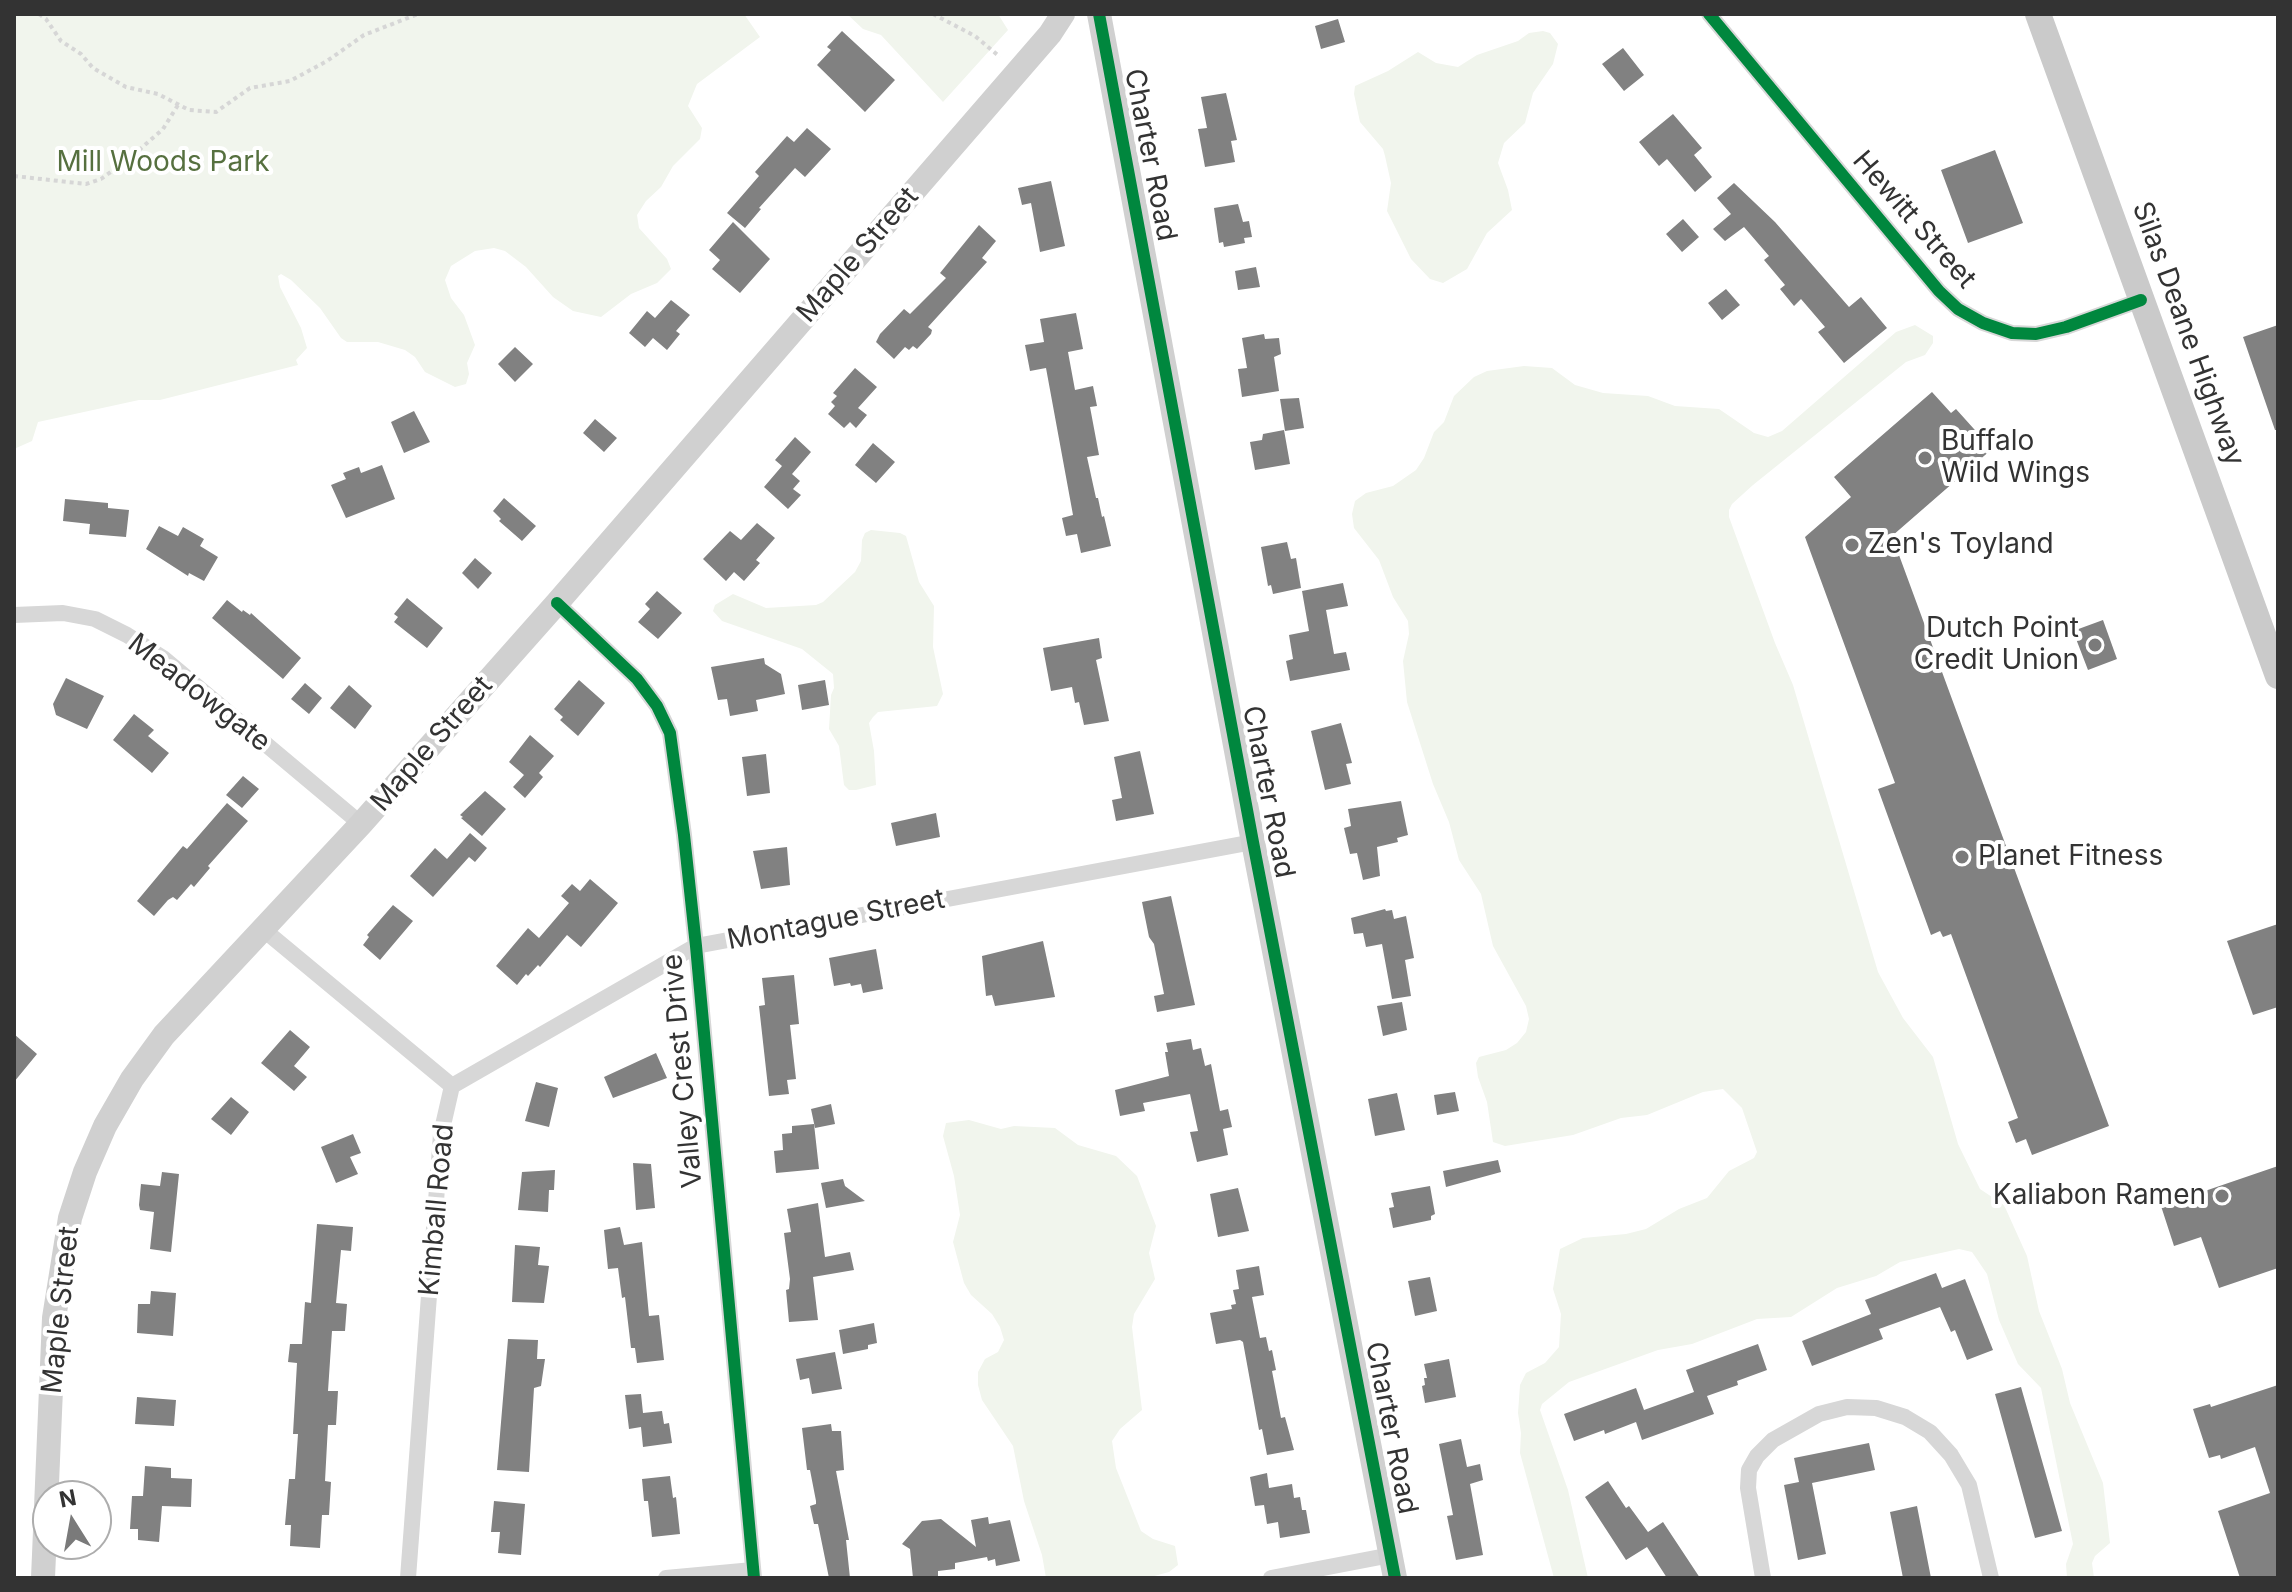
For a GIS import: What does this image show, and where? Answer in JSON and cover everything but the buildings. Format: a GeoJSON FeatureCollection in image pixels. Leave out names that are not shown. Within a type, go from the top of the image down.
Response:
{"type":"FeatureCollection","features":[{"type":"Feature","properties":{"kind":"main road","name":"Maple Street"},"geometry":{"type":"LineString","coordinates":[[43,1578],[54,1318],[70,1218],[105,1126],[132,1079],[164,1035],[361,824],[557,603],[1050,34],[1063,14]]}},
{"type":"Feature","properties":{"kind":"main road","name":"Charter Road"},"geometry":{"type":"LineString","coordinates":[[1099,14],[1253,842],[1393,1566]]}},
{"type":"Feature","properties":{"kind":"main road","name":"Silas Deane Highway"},"geometry":{"type":"LineString","coordinates":[[2038,14],[2278,676]]}},
{"type":"Feature","properties":{"kind":"street","name":"Hewitt Street"},"geometry":{"type":"LineString","coordinates":[[1709,14],[1939,291],[1958,309],[1983,323],[2012,333],[2036,334],[2066,327],[2141,300]]}},
{"type":"Feature","properties":{"kind":"street","name":"Valley Crest Drive"},"geometry":{"type":"LineString","coordinates":[[557,603],[637,679],[657,706],[670,733],[696,946],[754,1574]]}},
{"type":"Feature","properties":{"kind":"street","name":"Meadowgate"},"geometry":{"type":"LineString","coordinates":[[14,615],[63,613],[95,619],[127,635],[163,658],[361,824]]}},
{"type":"Feature","properties":{"kind":"street","name":"Montague Street"},"geometry":{"type":"LineString","coordinates":[[452,1086],[696,946],[1253,842]]}},
{"type":"Feature","properties":{"kind":"street","name":"Kimball Road"},"geometry":{"type":"LineString","coordinates":[[264,930],[452,1086],[441,1134],[408,1578]]}},
{"type":"Feature","properties":{"kind":"street"},"geometry":{"type":"LineString","coordinates":[[1763,1578],[1748,1488],[1749,1470],[1757,1456],[1773,1440],[1819,1414],[1847,1407],[1876,1408],[1905,1417],[1930,1432],[1951,1455],[1969,1485],[1991,1578]]}},
{"type":"Feature","properties":{"kind":"street"},"geometry":{"type":"LineString","coordinates":[[1271,1578],[1393,1566]]}},
{"type":"Feature","properties":{"kind":"street"},"geometry":{"type":"LineString","coordinates":[[666,1578],[754,1574]]}},
{"type":"Feature","properties":{"kind":"path"},"geometry":{"type":"LineString","coordinates":[[39,14],[61,41],[81,54],[93,68],[126,87],[158,94],[189,110],[216,112],[250,88],[290,81],[327,61],[364,35],[418,14]]}},
{"type":"Feature","properties":{"kind":"path"},"geometry":{"type":"LineString","coordinates":[[933,14],[975,36],[1018,71]]}},
{"type":"Feature","properties":{"kind":"path"},"geometry":{"type":"LineString","coordinates":[[14,176],[86,184],[101,179],[163,129],[178,105]]}},
{"type":"Feature","properties":{"kind":"green space","name":"Mill Woods Park"},"geometry":{"type":"Polygon","coordinates":[[[14,14],[744,14],[760,37],[697,84],[688,106],[702,128],[700,139],[673,166],[661,187],[637,215],[639,228],[667,259],[671,269],[657,283],[631,294],[601,317],[573,311],[553,297],[526,267],[505,251],[494,248],[475,251],[451,266],[445,280],[451,298],[464,315],[475,345],[467,363],[469,374],[466,384],[455,387],[425,372],[415,357],[405,350],[378,342],[347,342],[320,308],[281,274],[278,276],[280,287],[301,328],[307,348],[296,360],[298,365],[160,400],[139,400],[38,422],[32,441],[14,449],[14,14]]]}},
{"type":"Feature","properties":{"kind":"green space"},"geometry":{"type":"Polygon","coordinates":[[[847,14],[998,14],[1008,30],[943,102],[881,35],[863,29],[847,14]]]}},
{"type":"Feature","properties":{"kind":"green space"},"geometry":{"type":"Polygon","coordinates":[[[1529,33],[1550,33],[1558,44],[1553,64],[1533,93],[1525,123],[1504,143],[1498,163],[1512,210],[1487,233],[1467,269],[1443,283],[1430,279],[1411,259],[1387,211],[1391,183],[1385,156],[1383,149],[1360,122],[1355,86],[1388,71],[1418,52],[1436,63],[1458,67],[1477,55],[1518,41],[1529,33]]]}},
{"type":"Feature","properties":{"kind":"green space"},"geometry":{"type":"Polygon","coordinates":[[[1915,325],[1933,336],[1933,343],[1925,355],[1906,362],[1753,485],[1732,504],[1729,517],[1793,685],[1878,972],[1903,1018],[1933,1057],[1958,1144],[1980,1189],[2004,1205],[2027,1256],[2039,1311],[2062,1369],[2070,1403],[2103,1483],[2110,1543],[2095,1556],[2092,1563],[2094,1578],[2067,1578],[2066,1564],[2073,1544],[2041,1388],[2018,1364],[1999,1320],[1987,1274],[1972,1252],[1959,1249],[1900,1262],[1876,1276],[1837,1288],[1791,1317],[1757,1319],[1692,1344],[1658,1350],[1569,1382],[1542,1404],[1540,1410],[1568,1490],[1588,1578],[1554,1578],[1520,1453],[1518,1413],[1520,1385],[1526,1373],[1545,1363],[1559,1347],[1561,1314],[1553,1289],[1560,1249],[1583,1238],[1646,1229],[1679,1209],[1707,1198],[1729,1171],[1754,1158],[1757,1152],[1742,1108],[1723,1089],[1703,1092],[1647,1115],[1621,1118],[1573,1135],[1505,1146],[1493,1142],[1487,1102],[1476,1063],[1479,1057],[1506,1050],[1517,1043],[1526,1032],[1529,1019],[1526,1006],[1493,946],[1481,894],[1459,860],[1449,822],[1433,784],[1407,702],[1403,661],[1409,634],[1408,621],[1393,597],[1379,560],[1354,528],[1352,514],[1355,501],[1366,493],[1393,486],[1416,470],[1434,432],[1444,422],[1454,396],[1474,377],[1487,371],[1524,366],[1552,368],[1575,385],[1603,393],[1648,396],[1675,406],[1719,409],[1754,433],[1768,437],[1782,431],[1896,332],[1915,325]]]}},
{"type":"Feature","properties":{"kind":"green space"},"geometry":{"type":"Polygon","coordinates":[[[871,530],[906,536],[919,582],[934,606],[933,647],[943,694],[937,706],[878,712],[873,717],[869,723],[876,785],[849,790],[844,785],[839,746],[829,729],[833,674],[802,649],[722,621],[713,611],[715,605],[733,594],[766,608],[823,602],[855,572],[861,561],[862,540],[865,533],[871,530]]]}},
{"type":"Feature","properties":{"kind":"green space"},"geometry":{"type":"Polygon","coordinates":[[[969,1120],[1001,1129],[1014,1126],[1055,1128],[1078,1145],[1116,1156],[1137,1176],[1156,1226],[1149,1253],[1155,1279],[1134,1314],[1132,1327],[1142,1410],[1120,1429],[1112,1441],[1116,1468],[1141,1531],[1153,1539],[1175,1546],[1178,1565],[1169,1572],[1147,1578],[1046,1578],[1042,1555],[1024,1501],[1013,1446],[982,1400],[978,1385],[978,1372],[985,1359],[998,1352],[1004,1340],[992,1314],[971,1295],[964,1283],[953,1242],[960,1215],[943,1136],[946,1123],[969,1120]]]}},
{"type":"Feature","properties":{"kind":"cycle path"},"geometry":{"type":"LineString","coordinates":[[1099,14],[1253,842],[1395,1578]]}},
{"type":"Feature","properties":{"kind":"cycle path"},"geometry":{"type":"LineString","coordinates":[[1709,14],[1939,291],[1958,309],[1983,323],[2012,333],[2036,334],[2066,327],[2141,300]]}},
{"type":"Feature","properties":{"kind":"cycle path"},"geometry":{"type":"LineString","coordinates":[[557,603],[637,679],[657,706],[670,733],[696,946],[754,1578]]}},
{"type":"Feature","properties":{"kind":"place","name":"Buffalo Wild Wings"},"geometry":{"type":"Point","coordinates":[1925,458]}},
{"type":"Feature","properties":{"kind":"place","name":"Zen's Toyland"},"geometry":{"type":"Point","coordinates":[1852,545]}},
{"type":"Feature","properties":{"kind":"place","name":"Dutch Point Credit Union"},"geometry":{"type":"Point","coordinates":[2095,645]}},
{"type":"Feature","properties":{"kind":"place","name":"Planet Fitness"},"geometry":{"type":"Point","coordinates":[1962,857]}},
{"type":"Feature","properties":{"kind":"place","name":"Kaliabon Ramen"},"geometry":{"type":"Point","coordinates":[2222,1196]}}]}
